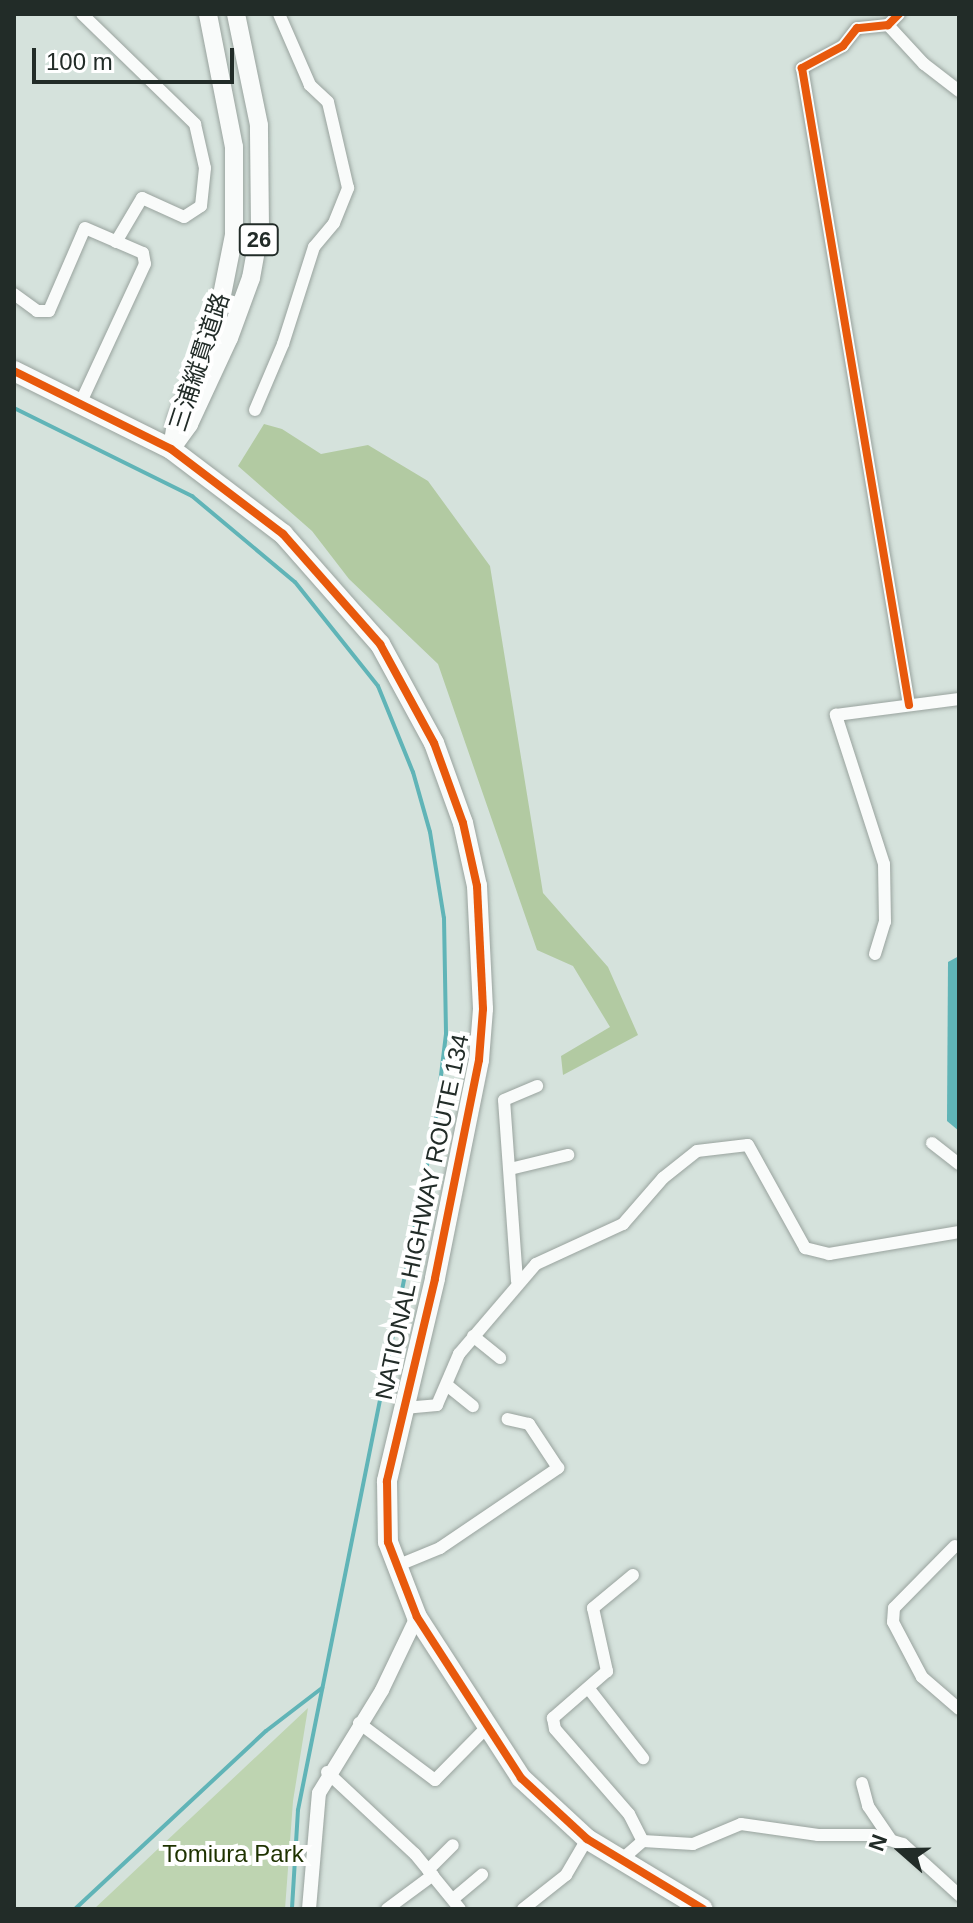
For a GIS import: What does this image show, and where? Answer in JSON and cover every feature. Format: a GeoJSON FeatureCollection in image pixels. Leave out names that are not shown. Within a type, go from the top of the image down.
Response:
{"type":"FeatureCollection","features":[{"type":"Feature","properties":{"kind":"highway","name":"NATIONAL HIGHWAY ROUTE 134"},"geometry":{"type":"LineString","coordinates":[[14,371],[171,449],[283,534],[353,608],[407,687],[463,823],[484,950],[479,1060],[386,1497],[394,1567],[417,1617],[487,1727],[543,1803],[587,1839],[703,1909]]}},
{"type":"Feature","properties":{"kind":"main road","name":"三浦縦貫道路"},"geometry":{"type":"LineString","coordinates":[[171,449],[177,418],[216,325],[234,235],[232,126],[208,14]]}},
{"type":"Feature","properties":{"kind":"main road","name":"三浦縦貫道路"},"geometry":{"type":"LineString","coordinates":[[171,449],[189,424],[229,338],[251,278],[260,228],[259,125],[236,14]]}},
{"type":"Feature","properties":{"kind":"street"},"geometry":{"type":"LineString","coordinates":[[82,14],[195,124],[205,168],[201,206],[184,217],[142,198],[116,242]]}},
{"type":"Feature","properties":{"kind":"street"},"geometry":{"type":"LineString","coordinates":[[255,410],[283,344],[314,247],[334,223],[348,188],[328,102],[310,85],[279,14]]}},
{"type":"Feature","properties":{"kind":"street"},"geometry":{"type":"LineString","coordinates":[[899,14],[888,25],[857,28],[843,46],[802,68],[909,705]]}},
{"type":"Feature","properties":{"kind":"street"},"geometry":{"type":"LineString","coordinates":[[888,25],[924,64],[959,91]]}},
{"type":"Feature","properties":{"kind":"street"},"geometry":{"type":"LineString","coordinates":[[14,294],[37,311],[49,311],[85,228],[143,253],[145,264],[81,402]]}},
{"type":"Feature","properties":{"kind":"street"},"geometry":{"type":"LineString","coordinates":[[875,954],[885,922],[884,864],[836,715],[959,699]]}},
{"type":"Feature","properties":{"kind":"street"},"geometry":{"type":"LineString","coordinates":[[517,1281],[510,1169],[504,1147],[504,1100],[537,1086]]}},
{"type":"Feature","properties":{"kind":"street"},"geometry":{"type":"LineString","coordinates":[[932,1143],[959,1164]]}},
{"type":"Feature","properties":{"kind":"street"},"geometry":{"type":"LineString","coordinates":[[404,1408],[437,1405],[448,1386],[459,1354],[517,1281],[536,1264],[623,1224],[677,1165],[697,1151],[721,1144],[748,1145],[805,1248],[829,1254],[959,1232]]}},
{"type":"Feature","properties":{"kind":"street"},"geometry":{"type":"LineString","coordinates":[[510,1169],[568,1155]]}},
{"type":"Feature","properties":{"kind":"street"},"geometry":{"type":"LineString","coordinates":[[473,1336],[500,1358]]}},
{"type":"Feature","properties":{"kind":"street"},"geometry":{"type":"LineString","coordinates":[[448,1386],[473,1406]]}},
{"type":"Feature","properties":{"kind":"street"},"geometry":{"type":"LineString","coordinates":[[394,1567],[440,1548],[558,1468],[529,1424],[508,1419]]}},
{"type":"Feature","properties":{"kind":"street"},"geometry":{"type":"LineString","coordinates":[[955,1546],[894,1608],[893,1622],[922,1677],[959,1709]]}},
{"type":"Feature","properties":{"kind":"street"},"geometry":{"type":"LineString","coordinates":[[633,1575],[593,1608],[608,1659],[601,1680],[558,1710],[553,1718],[555,1729],[629,1814],[643,1841]]}},
{"type":"Feature","properties":{"kind":"street"},"geometry":{"type":"LineString","coordinates":[[309,1909],[319,1793],[327,1772],[382,1690],[417,1617]]}},
{"type":"Feature","properties":{"kind":"street"},"geometry":{"type":"LineString","coordinates":[[589,1689],[643,1758]]}},
{"type":"Feature","properties":{"kind":"street"},"geometry":{"type":"LineString","coordinates":[[359,1723],[435,1780],[487,1727]]}},
{"type":"Feature","properties":{"kind":"street"},"geometry":{"type":"LineString","coordinates":[[327,1772],[431,1872],[456,1904],[482,1875]]}},
{"type":"Feature","properties":{"kind":"street"},"geometry":{"type":"LineString","coordinates":[[862,1783],[868,1806],[891,1840]]}},
{"type":"Feature","properties":{"kind":"street"},"geometry":{"type":"LineString","coordinates":[[621,1860],[643,1841],[693,1844],[741,1824],[891,1840],[903,1844],[959,1895]]}},
{"type":"Feature","properties":{"kind":"street"},"geometry":{"type":"LineString","coordinates":[[523,1909],[566,1875],[587,1839]]}},
{"type":"Feature","properties":{"kind":"street"},"geometry":{"type":"LineString","coordinates":[[387,1909],[431,1872],[453,1845]]}},
{"type":"Feature","properties":{"kind":"green space"},"geometry":{"type":"Polygon","coordinates":[[[264,424],[282,429],[321,454],[368,445],[428,481],[490,566],[543,893],[608,967],[638,1035],[563,1075],[561,1056],[610,1027],[573,966],[537,950],[438,664],[349,579],[312,531],[238,466],[264,424]]]}},
{"type":"Feature","properties":{"kind":"green space","name":"Tomiura Park"},"geometry":{"type":"Polygon","coordinates":[[[308,1708],[293,1801],[285,1909],[94,1909],[308,1708]]]}},
{"type":"Feature","properties":{"kind":"water"},"geometry":{"type":"Polygon","coordinates":[[[959,956],[959,1131],[947,1121],[948,962],[959,956]]]}},
{"type":"Feature","properties":{"kind":"waterway"},"geometry":{"type":"LineString","coordinates":[[14,408],[192,496],[295,582],[378,686],[413,772],[430,832],[444,918],[446,1034],[435,1125],[298,1810],[292,1909]]}},
{"type":"Feature","properties":{"kind":"waterway"},"geometry":{"type":"LineString","coordinates":[[75,1909],[266,1731],[322,1688]]}},
{"type":"Feature","properties":{"kind":"cycle path"},"geometry":{"type":"LineString","coordinates":[[899,14],[888,25],[857,28],[843,46],[802,68],[909,705]]}},
{"type":"Feature","properties":{"kind":"cycle path"},"geometry":{"type":"LineString","coordinates":[[14,371],[171,449],[283,534],[380,644],[434,743],[463,823],[477,886],[483,1009],[479,1060],[435,1279],[387,1481],[388,1542],[417,1617],[521,1778],[587,1839],[703,1909]]}}]}
